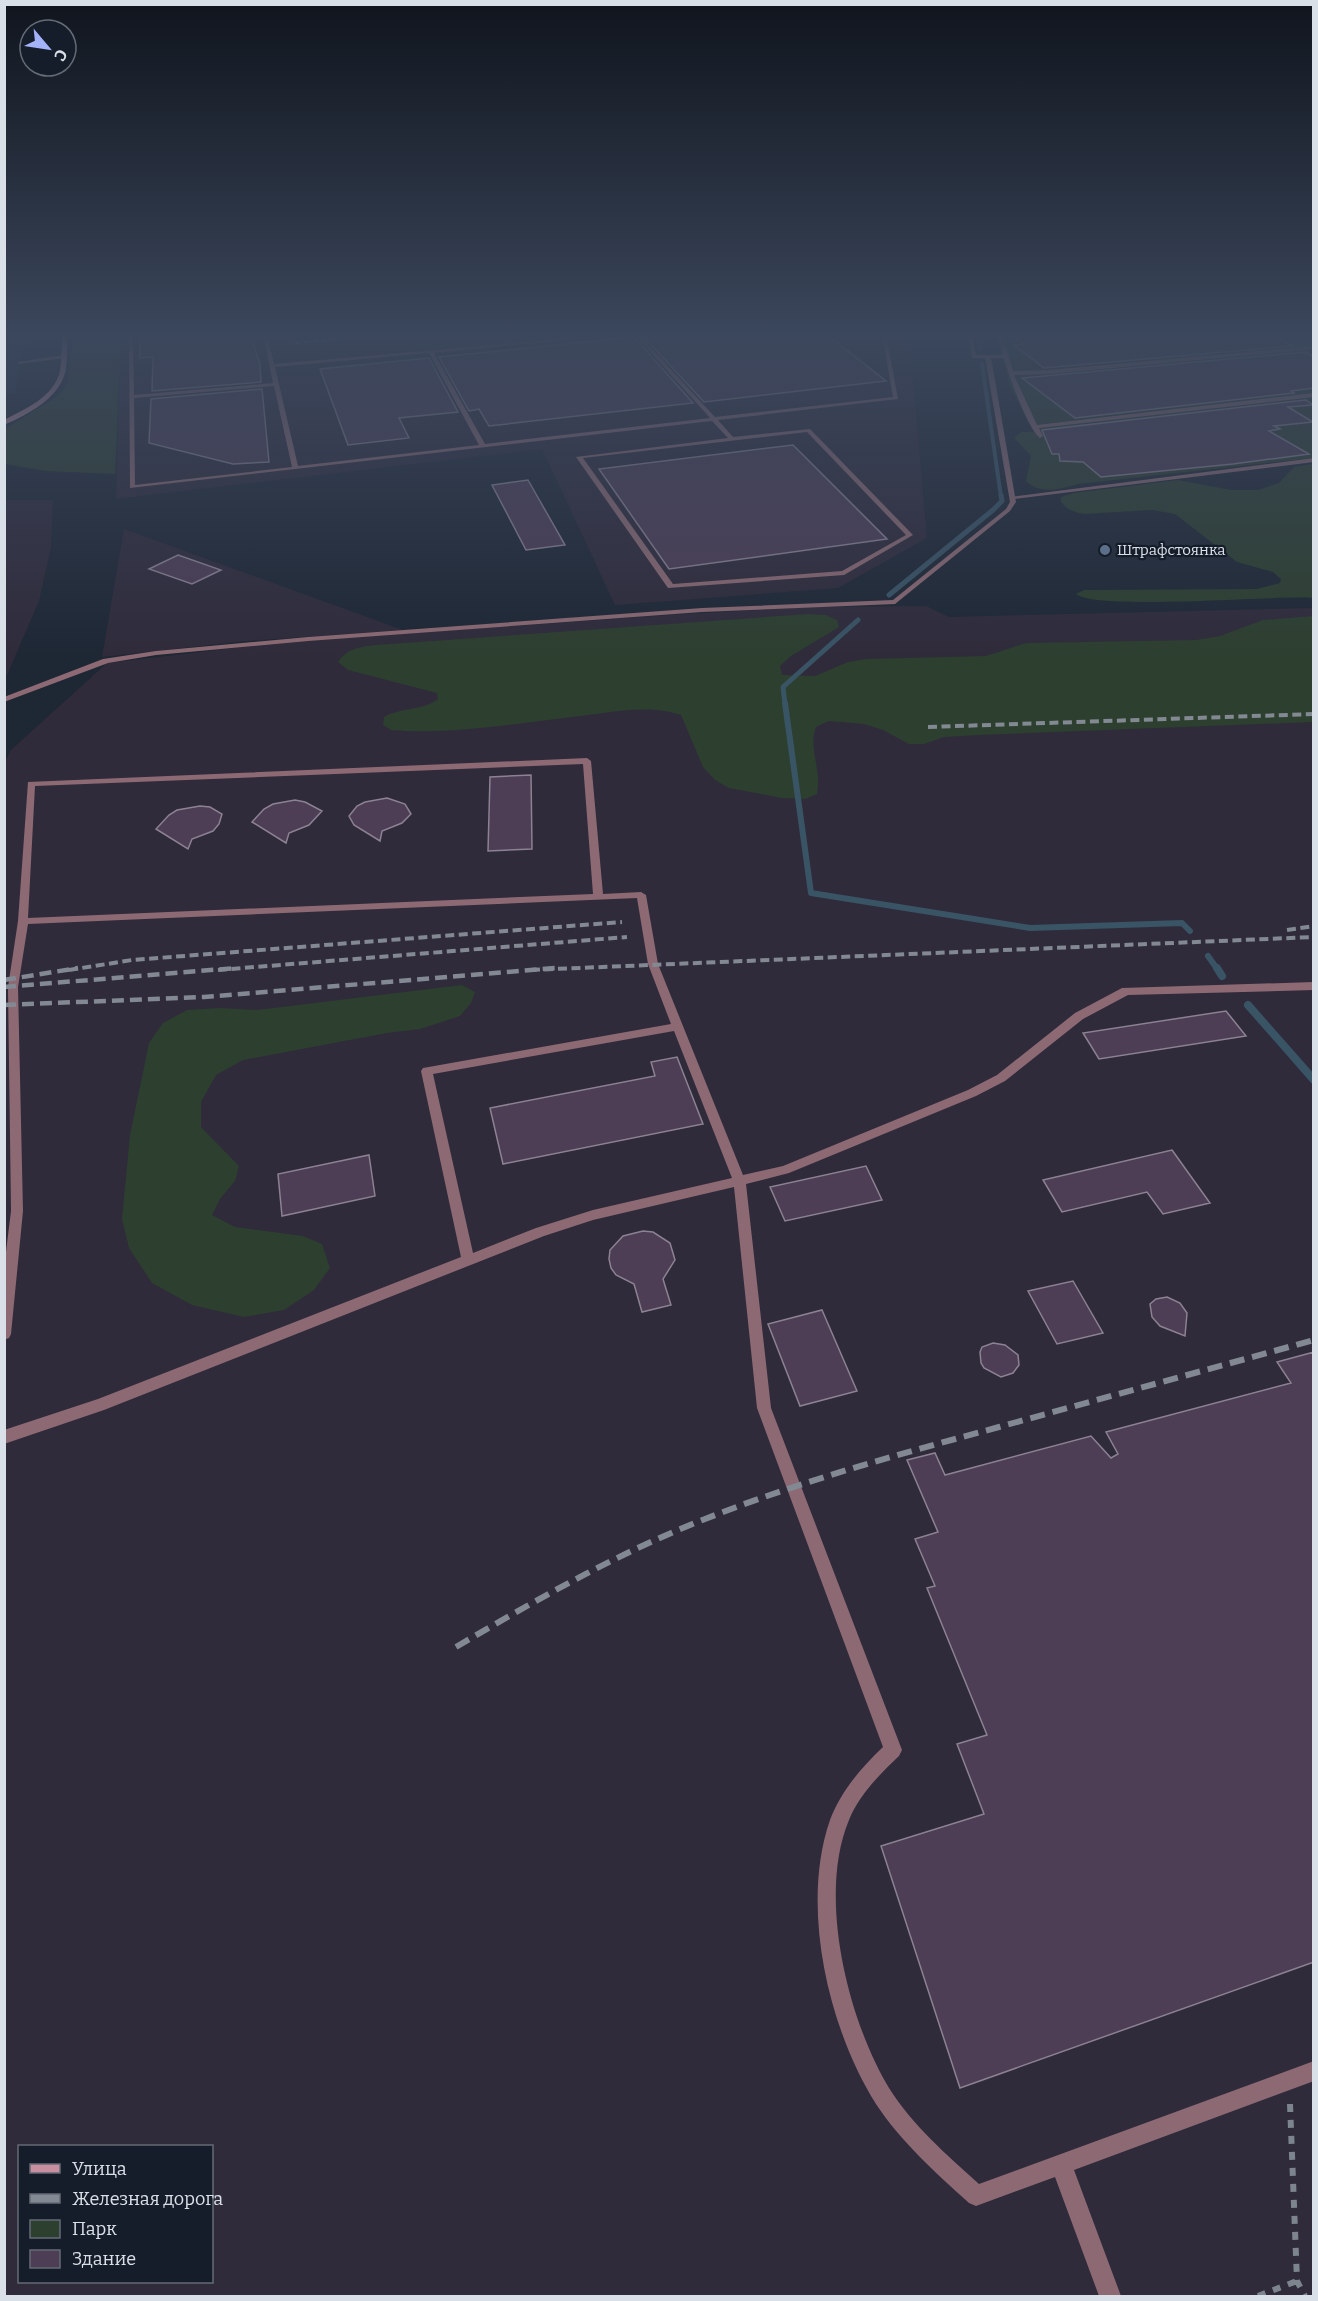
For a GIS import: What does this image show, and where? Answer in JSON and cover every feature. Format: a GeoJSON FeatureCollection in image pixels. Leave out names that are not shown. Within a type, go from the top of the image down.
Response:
{"type":"FeatureCollection","features":[{"type":"Feature","properties":{"kind":"street"},"geometry":{"type":"LineString","coordinates":[[131,441],[132,487],[514,441]]}},
{"type":"Feature","properties":{"kind":"street"},"geometry":{"type":"LineString","coordinates":[[289,441],[295,467]]}},
{"type":"Feature","properties":{"kind":"street"},"geometry":{"type":"LineString","coordinates":[[480,441],[482,445]]}},
{"type":"Feature","properties":{"kind":"street"},"geometry":{"type":"LineString","coordinates":[[712,441],[579,457],[671,586],[844,573],[910,535],[819,441]]}},
{"type":"Feature","properties":{"kind":"street"},"geometry":{"type":"LineString","coordinates":[[4,700],[106,661],[156,653],[308,639],[702,610],[895,602],[1008,510],[1013,497],[1003,441]]}},
{"type":"Feature","properties":{"kind":"street"},"geometry":{"type":"LineString","coordinates":[[1013,497],[1314,460]]}},
{"type":"Feature","properties":{"kind":"street"},"geometry":{"type":"LineString","coordinates":[[4,1334],[17,1211],[13,987],[23,921],[31,784],[587,761],[598,897]]}},
{"type":"Feature","properties":{"kind":"street"},"geometry":{"type":"LineString","coordinates":[[23,921],[641,896],[653,963],[739,1181],[764,1408],[893,1750],[867,1774],[851,1797],[838,1822],[829,1863],[827,1904],[832,1956],[855,2043],[884,2096],[925,2147],[976,2196],[1314,2072]]}},
{"type":"Feature","properties":{"kind":"street"},"geometry":{"type":"LineString","coordinates":[[4,1437],[99,1405],[468,1259],[593,1215],[785,1170],[972,1093],[1001,1078],[1079,1016],[1126,991],[1314,986]]}},
{"type":"Feature","properties":{"kind":"street"},"geometry":{"type":"LineString","coordinates":[[468,1259],[427,1071],[677,1027]]}},
{"type":"Feature","properties":{"kind":"street"},"geometry":{"type":"LineString","coordinates":[[1061,2164],[1110,2296]]}},
{"type":"Feature","properties":{"kind":"path"},"geometry":{"type":"LineString","coordinates":[[1289,2080],[1298,2281],[1305,2296]]}},
{"type":"Feature","properties":{"kind":"path"},"geometry":{"type":"LineString","coordinates":[[1258,2296],[1298,2281]]}},
{"type":"Feature","properties":{"kind":"shaded area"},"geometry":{"type":"Polygon","coordinates":[[[118,441],[918,441],[927,538],[838,588],[615,605],[542,449],[116,499],[118,441]]]}},
{"type":"Feature","properties":{"kind":"shaded area"},"geometry":{"type":"Polygon","coordinates":[[[5,500],[53,500],[51,548],[39,601],[5,680],[5,500]]]}},
{"type":"Feature","properties":{"kind":"shaded area"},"geometry":{"type":"Polygon","coordinates":[[[124,529],[403,630],[246,641],[102,657],[124,529]]]}},
{"type":"Feature","properties":{"kind":"shaded area"},"geometry":{"type":"Polygon","coordinates":[[[926,606],[949,617],[1313,608],[1313,2296],[5,2296],[4,764],[11,750],[107,663],[285,642],[812,607],[926,606]]]}},
{"type":"Feature","properties":{"kind":"green space"},"geometry":{"type":"Polygon","coordinates":[[[5,441],[116,441],[115,474],[46,471],[5,464],[5,441]]]}},
{"type":"Feature","properties":{"kind":"green space"},"geometry":{"type":"Polygon","coordinates":[[[1017,441],[1313,441],[1313,458],[1078,484],[1058,489],[1038,488],[1026,481],[1031,456],[1017,441]]]}},
{"type":"Feature","properties":{"kind":"green space"},"geometry":{"type":"Polygon","coordinates":[[[1313,464],[1313,598],[1149,602],[1090,599],[1076,594],[1084,590],[1257,589],[1280,583],[1281,579],[1273,572],[1237,562],[1175,514],[1152,510],[1084,514],[1066,507],[1061,502],[1061,497],[1074,493],[1178,480],[1231,490],[1258,490],[1279,483],[1294,467],[1313,464]]]}},
{"type":"Feature","properties":{"kind":"green space"},"geometry":{"type":"Polygon","coordinates":[[[808,614],[826,615],[837,620],[839,627],[791,656],[780,666],[782,675],[815,676],[848,662],[866,659],[986,656],[1026,643],[1196,640],[1220,636],[1263,620],[1313,616],[1313,722],[979,735],[944,737],[924,744],[909,744],[883,730],[864,724],[829,721],[816,727],[814,735],[818,776],[817,794],[806,799],[782,798],[729,788],[715,780],[703,767],[681,715],[644,709],[462,730],[391,730],[383,725],[384,717],[432,703],[438,699],[437,693],[348,670],[338,662],[350,651],[376,645],[808,614]]]}},
{"type":"Feature","properties":{"kind":"green space"},"geometry":{"type":"Polygon","coordinates":[[[462,985],[475,992],[471,1003],[460,1016],[420,1029],[243,1060],[216,1075],[201,1102],[201,1127],[239,1166],[235,1181],[220,1199],[212,1215],[235,1227],[303,1236],[322,1244],[330,1268],[314,1290],[284,1310],[244,1317],[192,1305],[152,1283],[129,1248],[122,1219],[130,1135],[149,1043],[163,1023],[187,1010],[220,1008],[257,1010],[462,985]]]}},
{"type":"Feature","properties":{"kind":"building"},"geometry":{"type":"Polygon","coordinates":[[[267,441],[269,462],[233,464],[149,443],[267,441]]]}},
{"type":"Feature","properties":{"kind":"building"},"geometry":{"type":"Polygon","coordinates":[[[347,441],[380,441],[348,445],[347,441]]]}},
{"type":"Feature","properties":{"kind":"building"},"geometry":{"type":"Polygon","coordinates":[[[1047,441],[1287,441],[1309,454],[1101,477],[1083,462],[1060,461],[1059,454],[1052,454],[1047,441]]]}},
{"type":"Feature","properties":{"kind":"building"},"geometry":{"type":"Polygon","coordinates":[[[793,445],[887,539],[669,569],[599,469],[793,445]]]}},
{"type":"Feature","properties":{"kind":"building"},"geometry":{"type":"Polygon","coordinates":[[[528,480],[565,545],[526,550],[492,485],[528,480]]]}},
{"type":"Feature","properties":{"kind":"building"},"geometry":{"type":"Polygon","coordinates":[[[178,555],[221,570],[192,584],[149,569],[178,555]]]}},
{"type":"Feature","properties":{"kind":"building"},"geometry":{"type":"Polygon","coordinates":[[[531,775],[532,849],[488,851],[490,777],[531,775]]]}},
{"type":"Feature","properties":{"kind":"building"},"geometry":{"type":"Polygon","coordinates":[[[387,798],[405,804],[411,814],[402,823],[382,831],[380,841],[354,825],[349,816],[357,806],[365,802],[387,798]]]}},
{"type":"Feature","properties":{"kind":"building"},"geometry":{"type":"Polygon","coordinates":[[[295,800],[305,802],[322,811],[309,825],[289,833],[286,843],[252,822],[264,809],[273,804],[295,800]]]}},
{"type":"Feature","properties":{"kind":"building"},"geometry":{"type":"Polygon","coordinates":[[[200,806],[210,807],[222,814],[219,824],[213,831],[192,839],[188,849],[156,829],[177,810],[200,806]]]}},
{"type":"Feature","properties":{"kind":"building"},"geometry":{"type":"Polygon","coordinates":[[[1226,1011],[1246,1036],[1099,1059],[1083,1033],[1226,1011]]]}},
{"type":"Feature","properties":{"kind":"building"},"geometry":{"type":"Polygon","coordinates":[[[677,1057],[703,1124],[503,1164],[490,1108],[655,1076],[651,1062],[677,1057]]]}},
{"type":"Feature","properties":{"kind":"building"},"geometry":{"type":"Polygon","coordinates":[[[1172,1150],[1210,1203],[1163,1214],[1147,1192],[1062,1212],[1043,1180],[1172,1150]]]}},
{"type":"Feature","properties":{"kind":"building"},"geometry":{"type":"Polygon","coordinates":[[[369,1155],[375,1196],[282,1216],[278,1174],[369,1155]]]}},
{"type":"Feature","properties":{"kind":"building"},"geometry":{"type":"Polygon","coordinates":[[[866,1166],[882,1200],[785,1221],[770,1187],[866,1166]]]}},
{"type":"Feature","properties":{"kind":"building"},"geometry":{"type":"Polygon","coordinates":[[[643,1231],[653,1232],[670,1243],[675,1260],[663,1279],[671,1305],[642,1312],[634,1284],[616,1275],[609,1259],[610,1250],[623,1236],[643,1231]]]}},
{"type":"Feature","properties":{"kind":"building"},"geometry":{"type":"Polygon","coordinates":[[[1073,1281],[1103,1333],[1057,1344],[1028,1291],[1073,1281]]]}},
{"type":"Feature","properties":{"kind":"building"},"geometry":{"type":"Polygon","coordinates":[[[1167,1297],[1180,1303],[1187,1313],[1185,1336],[1160,1326],[1152,1317],[1150,1304],[1156,1299],[1167,1297]]]}},
{"type":"Feature","properties":{"kind":"building"},"geometry":{"type":"Polygon","coordinates":[[[822,1310],[857,1391],[800,1406],[768,1324],[822,1310]]]}},
{"type":"Feature","properties":{"kind":"building"},"geometry":{"type":"Polygon","coordinates":[[[993,1343],[1005,1345],[1018,1355],[1019,1365],[1013,1373],[1001,1377],[984,1368],[980,1352],[982,1347],[993,1343]]]}},
{"type":"Feature","properties":{"kind":"building"},"geometry":{"type":"Polygon","coordinates":[[[1314,1352],[1314,1962],[960,2088],[881,1846],[984,1814],[957,1744],[987,1735],[927,1588],[935,1586],[915,1539],[938,1532],[907,1460],[935,1453],[945,1475],[1091,1436],[1111,1458],[1118,1454],[1106,1432],[1291,1383],[1277,1362],[1314,1352]]]}},
{"type":"Feature","properties":{"kind":"waterway"},"geometry":{"type":"LineString","coordinates":[[993,441],[1001,497]]}},
{"type":"Feature","properties":{"kind":"waterway"},"geometry":{"type":"LineString","coordinates":[[889,595],[993,510],[1002,501],[1001,495]]}},
{"type":"Feature","properties":{"kind":"waterway"},"geometry":{"type":"LineString","coordinates":[[785,704],[783,687],[858,620]]}},
{"type":"Feature","properties":{"kind":"waterway"},"geometry":{"type":"LineString","coordinates":[[785,703],[811,893],[1030,928],[1182,923],[1190,931]]}},
{"type":"Feature","properties":{"kind":"waterway"},"geometry":{"type":"LineString","coordinates":[[1208,956],[1218,970]]}},
{"type":"Feature","properties":{"kind":"waterway"},"geometry":{"type":"LineString","coordinates":[[1217,968],[1222,976]]}},
{"type":"Feature","properties":{"kind":"waterway"},"geometry":{"type":"LineString","coordinates":[[1248,1005],[1314,1080]]}},
{"type":"Feature","properties":{"kind":"railway"},"geometry":{"type":"LineString","coordinates":[[928,727],[1314,714]]}},
{"type":"Feature","properties":{"kind":"railway"},"geometry":{"type":"LineString","coordinates":[[69,970],[132,960],[622,922]]}},
{"type":"Feature","properties":{"kind":"railway"},"geometry":{"type":"LineString","coordinates":[[1287,930],[1314,926]]}},
{"type":"Feature","properties":{"kind":"railway"},"geometry":{"type":"LineString","coordinates":[[218,970],[627,937]]}},
{"type":"Feature","properties":{"kind":"railway"},"geometry":{"type":"LineString","coordinates":[[532,970],[1314,937]]}},
{"type":"Feature","properties":{"kind":"railway"},"geometry":{"type":"LineString","coordinates":[[4,980],[78,968]]}},
{"type":"Feature","properties":{"kind":"railway"},"geometry":{"type":"LineString","coordinates":[[4,987],[236,968]]}},
{"type":"Feature","properties":{"kind":"railway"},"geometry":{"type":"LineString","coordinates":[[532,970],[556,968]]}},
{"type":"Feature","properties":{"kind":"railway"},"geometry":{"type":"LineString","coordinates":[[4,1005],[204,997],[532,970]]}},
{"type":"Feature","properties":{"kind":"railway"},"geometry":{"type":"LineString","coordinates":[[456,1647],[609,1562],[673,1532],[741,1505],[888,1458],[1314,1340]]}},
{"type":"Feature","properties":{"kind":"place","name":"Штрафстоянка"},"geometry":{"type":"Point","coordinates":[1105,550]}}]}
